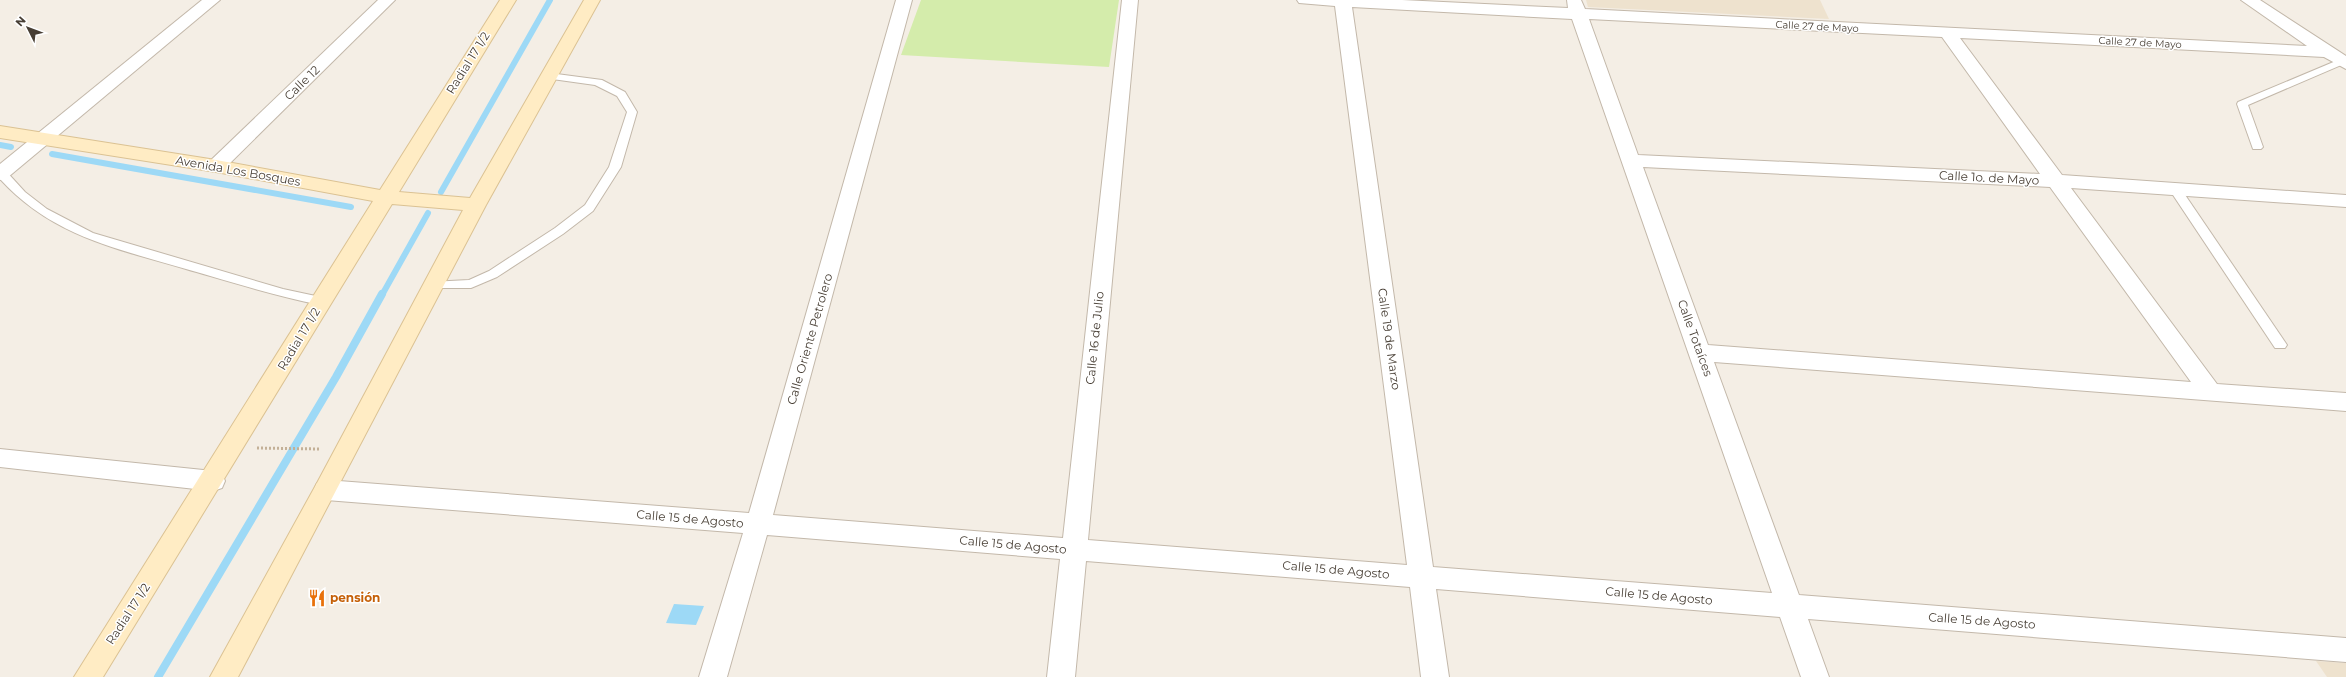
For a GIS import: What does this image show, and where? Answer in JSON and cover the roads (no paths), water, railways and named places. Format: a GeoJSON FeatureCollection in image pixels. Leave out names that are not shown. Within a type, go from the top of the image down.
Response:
{"type":"FeatureCollection","features":[{"type":"Feature","properties":{"kind":"main road","name":"Radial 17 1/2"},"geometry":{"type":"LineString","coordinates":[[88,677],[213,481],[384,198],[508,0]]}},
{"type":"Feature","properties":{"kind":"main road"},"geometry":{"type":"LineString","coordinates":[[224,677],[326,490],[476,205],[592,0]]}},
{"type":"Feature","properties":{"kind":"main road","name":"Avenida Los Bosques"},"geometry":{"type":"LineString","coordinates":[[0,132],[42,140],[216,166],[384,198],[476,205]]}},
{"type":"Feature","properties":{"kind":"street"},"geometry":{"type":"LineString","coordinates":[[1,173],[212,0]]}},
{"type":"Feature","properties":{"kind":"street","name":"Calle 12"},"geometry":{"type":"LineString","coordinates":[[216,166],[388,0]]}},
{"type":"Feature","properties":{"kind":"street","name":"Calle Oriente Petrolero"},"geometry":{"type":"LineString","coordinates":[[713,677],[758,524],[904,0]]}},
{"type":"Feature","properties":{"kind":"street","name":"Calle 16 de Julio"},"geometry":{"type":"LineString","coordinates":[[1061,677],[1072,549],[1130,0]]}},
{"type":"Feature","properties":{"kind":"street","name":"Calle 27 de Mayo"},"geometry":{"type":"LineString","coordinates":[[1305,0],[1576,7],[1947,32],[2328,52]]}},
{"type":"Feature","properties":{"kind":"street"},"geometry":{"type":"LineString","coordinates":[[2249,0],[2344,62]]}},
{"type":"Feature","properties":{"kind":"street","name":"Calle 19 de Marzo"},"geometry":{"type":"LineString","coordinates":[[1343,2],[1435,677]]}},
{"type":"Feature","properties":{"kind":"street","name":"Calle Totaíces"},"geometry":{"type":"LineString","coordinates":[[1576,7],[1815,677]]}},
{"type":"Feature","properties":{"kind":"street"},"geometry":{"type":"LineString","coordinates":[[1947,32],[2209,390]]}},
{"type":"Feature","properties":{"kind":"street","name":"Calle 1o. de Mayo"},"geometry":{"type":"LineString","coordinates":[[1632,161],[2056,181],[2346,201]]}},
{"type":"Feature","properties":{"kind":"street"},"geometry":{"type":"LineString","coordinates":[[1700,353],[2209,390],[2346,402]]}},
{"type":"Feature","properties":{"kind":"street"},"geometry":{"type":"LineString","coordinates":[[0,458],[213,481]]}},
{"type":"Feature","properties":{"kind":"street","name":"Calle 15 de Agosto"},"geometry":{"type":"LineString","coordinates":[[326,490],[2346,650]]}},
{"type":"Feature","properties":{"kind":"lane"},"geometry":{"type":"LineString","coordinates":[[2257,147],[2242,104],[2344,62]]}},
{"type":"Feature","properties":{"kind":"lane"},"geometry":{"type":"LineString","coordinates":[[434,285],[471,284],[493,274],[553,236],[589,208],[616,167],[632,112],[621,94],[598,82],[549,76]]}},
{"type":"Feature","properties":{"kind":"lane"},"geometry":{"type":"LineString","coordinates":[[1,173],[20,195],[43,212],[89,236],[283,293],[321,301]]}},
{"type":"Feature","properties":{"kind":"lane"},"geometry":{"type":"LineString","coordinates":[[2175,189],[2280,345]]}},
{"type":"Feature","properties":{"kind":"water"},"geometry":{"type":"Polygon","coordinates":[[[674,604],[704,606],[696,625],[666,623],[674,604]]]}},
{"type":"Feature","properties":{"kind":"waterway"},"geometry":{"type":"LineString","coordinates":[[441,192],[550,0]]}},
{"type":"Feature","properties":{"kind":"waterway"},"geometry":{"type":"LineString","coordinates":[[0,145],[11,147]]}},
{"type":"Feature","properties":{"kind":"waterway"},"geometry":{"type":"LineString","coordinates":[[52,154],[351,207]]}},
{"type":"Feature","properties":{"kind":"waterway"},"geometry":{"type":"LineString","coordinates":[[382,295],[428,213]]}},
{"type":"Feature","properties":{"kind":"waterway"},"geometry":{"type":"LineString","coordinates":[[158,677],[336,377],[382,294]]}},
{"type":"Feature","properties":{"kind":"place","name":"pensión"},"geometry":{"type":"Point","coordinates":[317,598]}}]}
